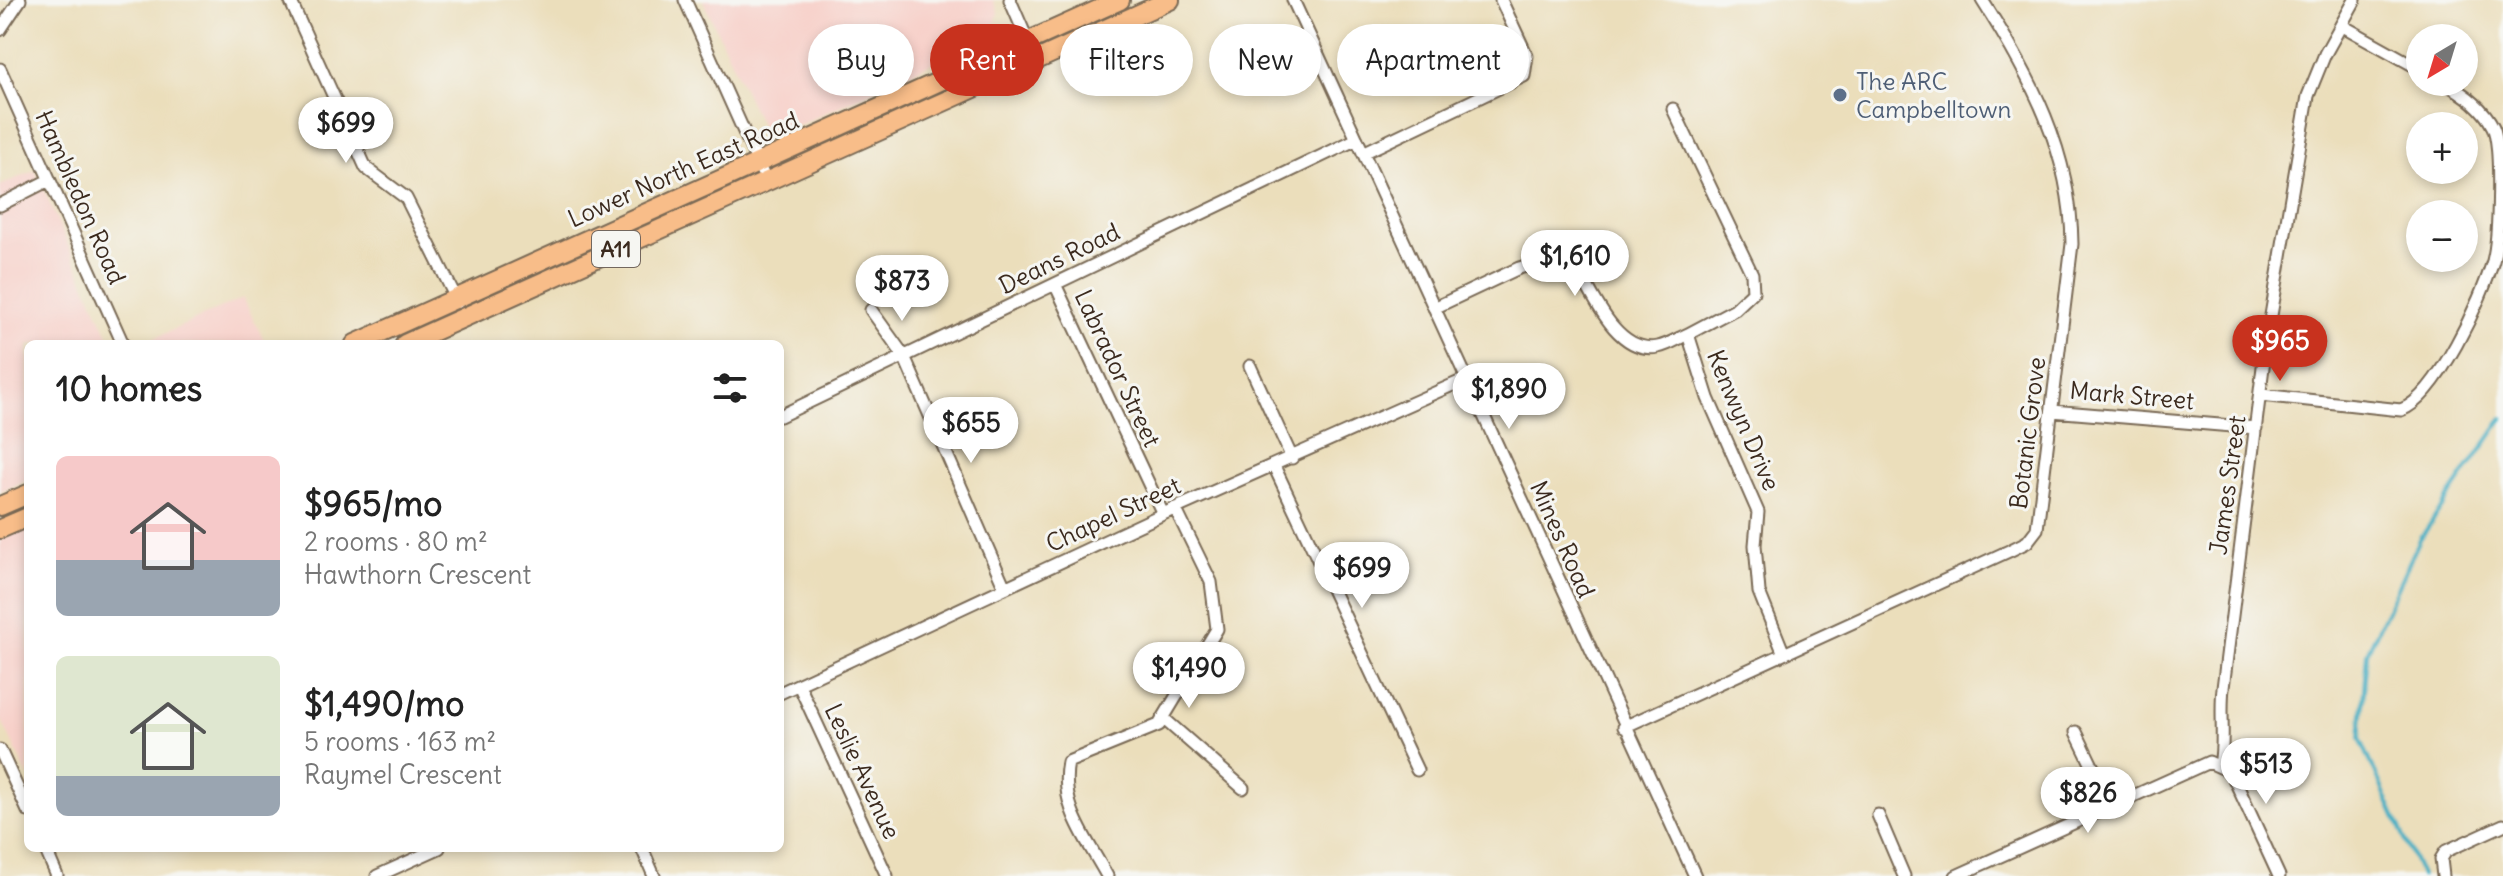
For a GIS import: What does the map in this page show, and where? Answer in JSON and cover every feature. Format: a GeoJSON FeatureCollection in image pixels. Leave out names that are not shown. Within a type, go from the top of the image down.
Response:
{"type":"FeatureCollection","features":[{"type":"Feature","properties":{"kind":"main road","name":"Lower North East Road"},"geometry":{"type":"LineString","coordinates":[[1044,33],[1120,0]]}},
{"type":"Feature","properties":{"kind":"main road","name":"Lower North East Road"},"geometry":{"type":"LineString","coordinates":[[1044,56],[1170,0]]}},
{"type":"Feature","properties":{"kind":"main road","name":"Lower North East Road"},"geometry":{"type":"LineString","coordinates":[[364,340],[930,84]]}},
{"type":"Feature","properties":{"kind":"main road","name":"Lower North East Road"},"geometry":{"type":"LineString","coordinates":[[416,340],[956,96]]}},
{"type":"Feature","properties":{"kind":"main road"},"geometry":{"type":"LineString","coordinates":[[0,506],[24,496]]}},
{"type":"Feature","properties":{"kind":"main road"},"geometry":{"type":"LineString","coordinates":[[0,529],[24,519]]}},
{"type":"Feature","properties":{"kind":"street"},"geometry":{"type":"LineString","coordinates":[[0,30],[20,0]]}},
{"type":"Feature","properties":{"kind":"street"},"geometry":{"type":"LineString","coordinates":[[290,0],[366,168],[406,198],[465,316]]}},
{"type":"Feature","properties":{"kind":"street"},"geometry":{"type":"LineString","coordinates":[[685,0],[766,181]]}},
{"type":"Feature","properties":{"kind":"street"},"geometry":{"type":"LineString","coordinates":[[1010,0],[1020,24]]}},
{"type":"Feature","properties":{"kind":"street","name":"Mines Road"},"geometry":{"type":"LineString","coordinates":[[1293,0],[1695,876]]}},
{"type":"Feature","properties":{"kind":"street"},"geometry":{"type":"LineString","coordinates":[[1363,153],[1524,76],[1527,56],[1501,0]]}},
{"type":"Feature","properties":{"kind":"street","name":"Botanic Grove"},"geometry":{"type":"LineString","coordinates":[[1624,727],[2027,542],[2040,517],[2072,244],[2068,183],[2055,137],[2022,62],[1982,0]]}},
{"type":"Feature","properties":{"kind":"street","name":"James Street"},"geometry":{"type":"LineString","coordinates":[[2220,765],[2224,747],[2220,734],[2223,688],[2265,351],[2308,96],[2355,0]]}},
{"type":"Feature","properties":{"kind":"street"},"geometry":{"type":"LineString","coordinates":[[2341,25],[2406,61]]}},
{"type":"Feature","properties":{"kind":"street","name":"Hambledon Road"},"geometry":{"type":"LineString","coordinates":[[0,69],[121,340]]}},
{"type":"Feature","properties":{"kind":"street"},"geometry":{"type":"LineString","coordinates":[[2261,395],[2401,410],[2414,405],[2422,396],[2477,303],[2494,258],[2497,235],[2494,130],[2487,117],[2466,96]]}},
{"type":"Feature","properties":{"kind":"street","name":"Kenwyn Drive"},"geometry":{"type":"LineString","coordinates":[[1673,109],[1752,274],[1753,292],[1735,309],[1688,334],[1708,398],[1758,512],[1755,545],[1759,592],[1784,654]]}},
{"type":"Feature","properties":{"kind":"street","name":"Deans Road"},"geometry":{"type":"LineString","coordinates":[[784,414],[1357,139]]}},
{"type":"Feature","properties":{"kind":"street"},"geometry":{"type":"LineString","coordinates":[[0,205],[49,180]]}},
{"type":"Feature","properties":{"kind":"street"},"geometry":{"type":"LineString","coordinates":[[1434,308],[1519,268],[1552,259],[1577,267],[1614,329],[1637,345],[1657,347],[1688,334]]}},
{"type":"Feature","properties":{"kind":"street","name":"Labrador Street"},"geometry":{"type":"LineString","coordinates":[[1055,284],[1163,514]]}},
{"type":"Feature","properties":{"kind":"street"},"geometry":{"type":"LineString","coordinates":[[871,310],[904,356],[1005,588]]}},
{"type":"Feature","properties":{"kind":"street"},"geometry":{"type":"LineString","coordinates":[[404,322],[409,340]]}},
{"type":"Feature","properties":{"kind":"street"},"geometry":{"type":"LineString","coordinates":[[1250,366],[1292,458]]}},
{"type":"Feature","properties":{"kind":"street","name":"Chapel Street"},"geometry":{"type":"LineString","coordinates":[[784,691],[1175,508],[1466,379]]}},
{"type":"Feature","properties":{"kind":"street","name":"Mark Street"},"geometry":{"type":"LineString","coordinates":[[2052,411],[2256,428]]}},
{"type":"Feature","properties":{"kind":"street"},"geometry":{"type":"LineString","coordinates":[[1274,466],[1417,770]]}},
{"type":"Feature","properties":{"kind":"street"},"geometry":{"type":"LineString","coordinates":[[1107,876],[1067,805],[1064,779],[1068,762],[1159,725],[1217,629],[1211,582],[1175,508]]}},
{"type":"Feature","properties":{"kind":"street","name":"Leslie Avenue"},"geometry":{"type":"LineString","coordinates":[[799,685],[887,876]]}},
{"type":"Feature","properties":{"kind":"street"},"geometry":{"type":"LineString","coordinates":[[1163,718],[1243,788]]}},
{"type":"Feature","properties":{"kind":"street"},"geometry":{"type":"LineString","coordinates":[[2076,732],[2111,805]]}},
{"type":"Feature","properties":{"kind":"street"},"geometry":{"type":"LineString","coordinates":[[0,750],[4,767],[24,804]]}},
{"type":"Feature","properties":{"kind":"street"},"geometry":{"type":"LineString","coordinates":[[1956,876],[2196,765],[2209,762],[2231,772],[2279,876]]}},
{"type":"Feature","properties":{"kind":"street"},"geometry":{"type":"LineString","coordinates":[[1878,815],[1904,876]]}},
{"type":"Feature","properties":{"kind":"street"},"geometry":{"type":"LineString","coordinates":[[2443,876],[2441,859],[2446,851],[2503,825]]}},
{"type":"Feature","properties":{"kind":"street"},"geometry":{"type":"LineString","coordinates":[[47,852],[57,876]]}},
{"type":"Feature","properties":{"kind":"street"},"geometry":{"type":"LineString","coordinates":[[377,876],[430,852]]}},
{"type":"Feature","properties":{"kind":"street"},"geometry":{"type":"LineString","coordinates":[[644,852],[654,876]]}},
{"type":"Feature","properties":{"kind":"shaded area"},"geometry":{"type":"Polygon","coordinates":[[[703,0],[993,0],[998,13],[995,24],[930,24],[930,64],[914,71],[914,24],[808,24],[808,96],[861,96],[767,140],[703,0]]]}},
{"type":"Feature","properties":{"kind":"shaded area"},"geometry":{"type":"Polygon","coordinates":[[[35,170],[110,340],[24,340],[24,482],[0,492],[0,186],[35,170]]]}},
{"type":"Feature","properties":{"kind":"shaded area"},"geometry":{"type":"Polygon","coordinates":[[[243,298],[264,340],[151,340],[243,298]]]}},
{"type":"Feature","properties":{"kind":"shaded area"},"geometry":{"type":"Polygon","coordinates":[[[24,529],[24,768],[0,717],[0,540],[24,529]]]}},
{"type":"Feature","properties":{"kind":"waterway"},"geometry":{"type":"LineString","coordinates":[[2421,876],[2360,738],[2367,653],[2420,539],[2503,418]]}},
{"type":"Feature","properties":{"kind":"place","name":"The ARC Campbelltown"},"geometry":{"type":"Point","coordinates":[1840,95]}}]}
